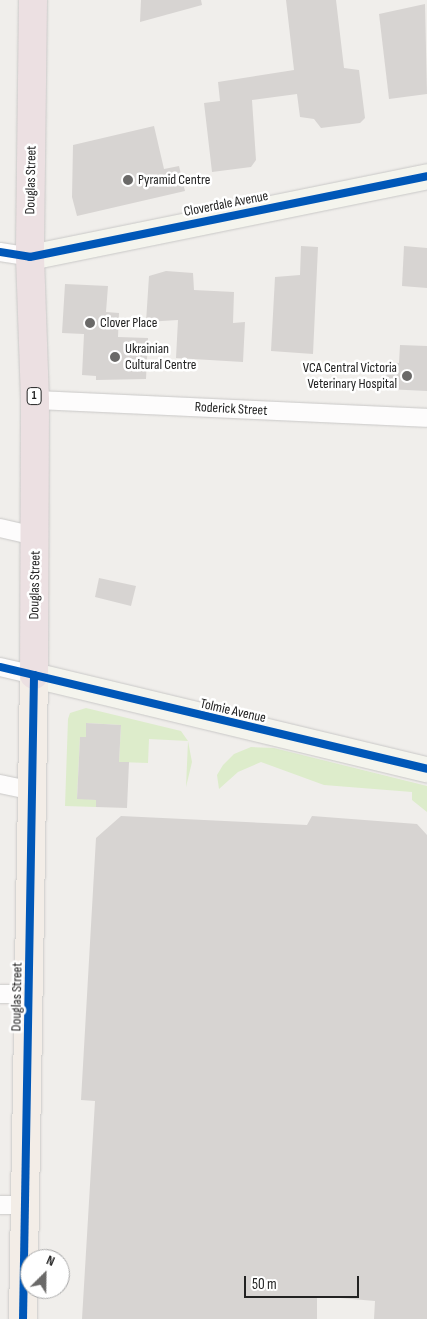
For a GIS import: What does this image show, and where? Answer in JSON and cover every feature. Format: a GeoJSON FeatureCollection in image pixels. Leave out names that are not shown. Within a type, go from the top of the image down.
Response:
{"type":"FeatureCollection","features":[{"type":"Feature","properties":{"kind":"highway","name":"Douglas Street"},"geometry":{"type":"LineString","coordinates":[[33,0],[30,257],[35,400],[34,675]]}},
{"type":"Feature","properties":{"kind":"main road","name":"Cloverdale Avenue"},"geometry":{"type":"LineString","coordinates":[[30,257],[427,176]]}},
{"type":"Feature","properties":{"kind":"main road","name":"Tolmie Avenue"},"geometry":{"type":"LineString","coordinates":[[34,675],[427,768]]}},
{"type":"Feature","properties":{"kind":"main road","name":"Douglas Street"},"geometry":{"type":"LineString","coordinates":[[23,1319],[27,1206],[34,675]]}},
{"type":"Feature","properties":{"kind":"street"},"geometry":{"type":"LineString","coordinates":[[0,252],[30,257]]}},
{"type":"Feature","properties":{"kind":"street","name":"Roderick Street"},"geometry":{"type":"LineString","coordinates":[[35,400],[427,418]]}},
{"type":"Feature","properties":{"kind":"street"},"geometry":{"type":"LineString","coordinates":[[0,528],[36,536]]}},
{"type":"Feature","properties":{"kind":"street"},"geometry":{"type":"LineString","coordinates":[[0,667],[34,675]]}},
{"type":"Feature","properties":{"kind":"street"},"geometry":{"type":"LineString","coordinates":[[0,784],[33,791]]}},
{"type":"Feature","properties":{"kind":"street"},"geometry":{"type":"LineString","coordinates":[[0,994],[29,994]]}},
{"type":"Feature","properties":{"kind":"street"},"geometry":{"type":"LineString","coordinates":[[0,1205],[27,1206]]}},
{"type":"Feature","properties":{"kind":"green space"},"geometry":{"type":"Polygon","coordinates":[[[86,708],[181,731],[188,741],[149,739],[148,763],[119,762],[121,725],[87,723],[86,737],[80,737],[77,798],[96,800],[96,807],[65,806],[68,719],[70,713],[86,708]]]}},
{"type":"Feature","properties":{"kind":"green space"},"geometry":{"type":"Polygon","coordinates":[[[188,741],[192,762],[186,787],[188,741]]]}},
{"type":"Feature","properties":{"kind":"green space"},"geometry":{"type":"Polygon","coordinates":[[[251,747],[274,748],[427,786],[427,812],[412,800],[412,792],[324,785],[261,762],[238,772],[219,789],[217,775],[223,765],[234,754],[251,747]]]}},
{"type":"Feature","properties":{"kind":"building"},"geometry":{"type":"Polygon","coordinates":[[[141,0],[201,0],[202,5],[140,22],[141,0]]]}},
{"type":"Feature","properties":{"kind":"building"},"geometry":{"type":"Polygon","coordinates":[[[286,0],[336,0],[344,68],[359,70],[365,118],[360,123],[321,128],[314,119],[300,117],[297,94],[252,100],[256,160],[251,167],[212,172],[204,103],[220,101],[218,82],[294,70],[286,0]]]}},
{"type":"Feature","properties":{"kind":"building"},"geometry":{"type":"Polygon","coordinates":[[[425,4],[427,94],[389,99],[379,14],[425,4]]]}},
{"type":"Feature","properties":{"kind":"building","name":"Pyramid Centre"},"geometry":{"type":"Polygon","coordinates":[[[154,126],[164,169],[179,166],[185,191],[77,216],[72,197],[73,145],[154,126]]]}},
{"type":"Feature","properties":{"kind":"building"},"geometry":{"type":"Polygon","coordinates":[[[301,246],[318,247],[313,354],[271,351],[275,277],[300,275],[301,246]]]}},
{"type":"Feature","properties":{"kind":"building"},"geometry":{"type":"Polygon","coordinates":[[[404,246],[427,248],[427,288],[402,286],[404,246]]]}},
{"type":"Feature","properties":{"kind":"building"},"geometry":{"type":"Polygon","coordinates":[[[166,271],[193,273],[194,290],[234,292],[233,323],[245,322],[243,362],[176,358],[178,320],[146,322],[149,276],[166,271]]]}},
{"type":"Feature","properties":{"kind":"building"},"geometry":{"type":"Polygon","coordinates":[[[65,284],[108,286],[106,312],[119,313],[118,337],[148,338],[146,379],[96,380],[96,376],[82,375],[84,334],[62,333],[65,284]]]}},
{"type":"Feature","properties":{"kind":"building","name":"VCA Central Victoria Veterinary Hospital"},"geometry":{"type":"Polygon","coordinates":[[[400,345],[427,346],[427,391],[386,389],[387,362],[399,363],[400,345]]]}},
{"type":"Feature","properties":{"kind":"building"},"geometry":{"type":"Polygon","coordinates":[[[99,578],[136,586],[131,606],[95,597],[99,578]]]}},
{"type":"Feature","properties":{"kind":"building"},"geometry":{"type":"Polygon","coordinates":[[[86,723],[121,725],[119,762],[129,762],[127,808],[96,807],[96,800],[77,799],[80,737],[86,737],[86,723]]]}},
{"type":"Feature","properties":{"kind":"building"},"geometry":{"type":"Polygon","coordinates":[[[121,816],[307,825],[312,816],[417,824],[427,835],[427,1319],[374,1319],[375,1301],[317,1296],[317,1319],[82,1319],[95,1101],[81,1100],[96,838],[121,816]]]}},
{"type":"Feature","properties":{"kind":"cycle path"},"geometry":{"type":"LineString","coordinates":[[0,252],[30,257],[427,176]]}},
{"type":"Feature","properties":{"kind":"cycle path"},"geometry":{"type":"LineString","coordinates":[[0,667],[427,769]]}},
{"type":"Feature","properties":{"kind":"cycle path"},"geometry":{"type":"LineString","coordinates":[[23,1319],[34,675]]}},
{"type":"Feature","properties":{"kind":"place","name":"Pyramid Centre"},"geometry":{"type":"Point","coordinates":[128,180]}},
{"type":"Feature","properties":{"kind":"place","name":"Clover Place"},"geometry":{"type":"Point","coordinates":[90,323]}},
{"type":"Feature","properties":{"kind":"place","name":"Ukrainian Cultural Centre"},"geometry":{"type":"Point","coordinates":[115,357]}},
{"type":"Feature","properties":{"kind":"place","name":"VCA Central Victoria Veterinary Hospital"},"geometry":{"type":"Point","coordinates":[407,376]}}]}
